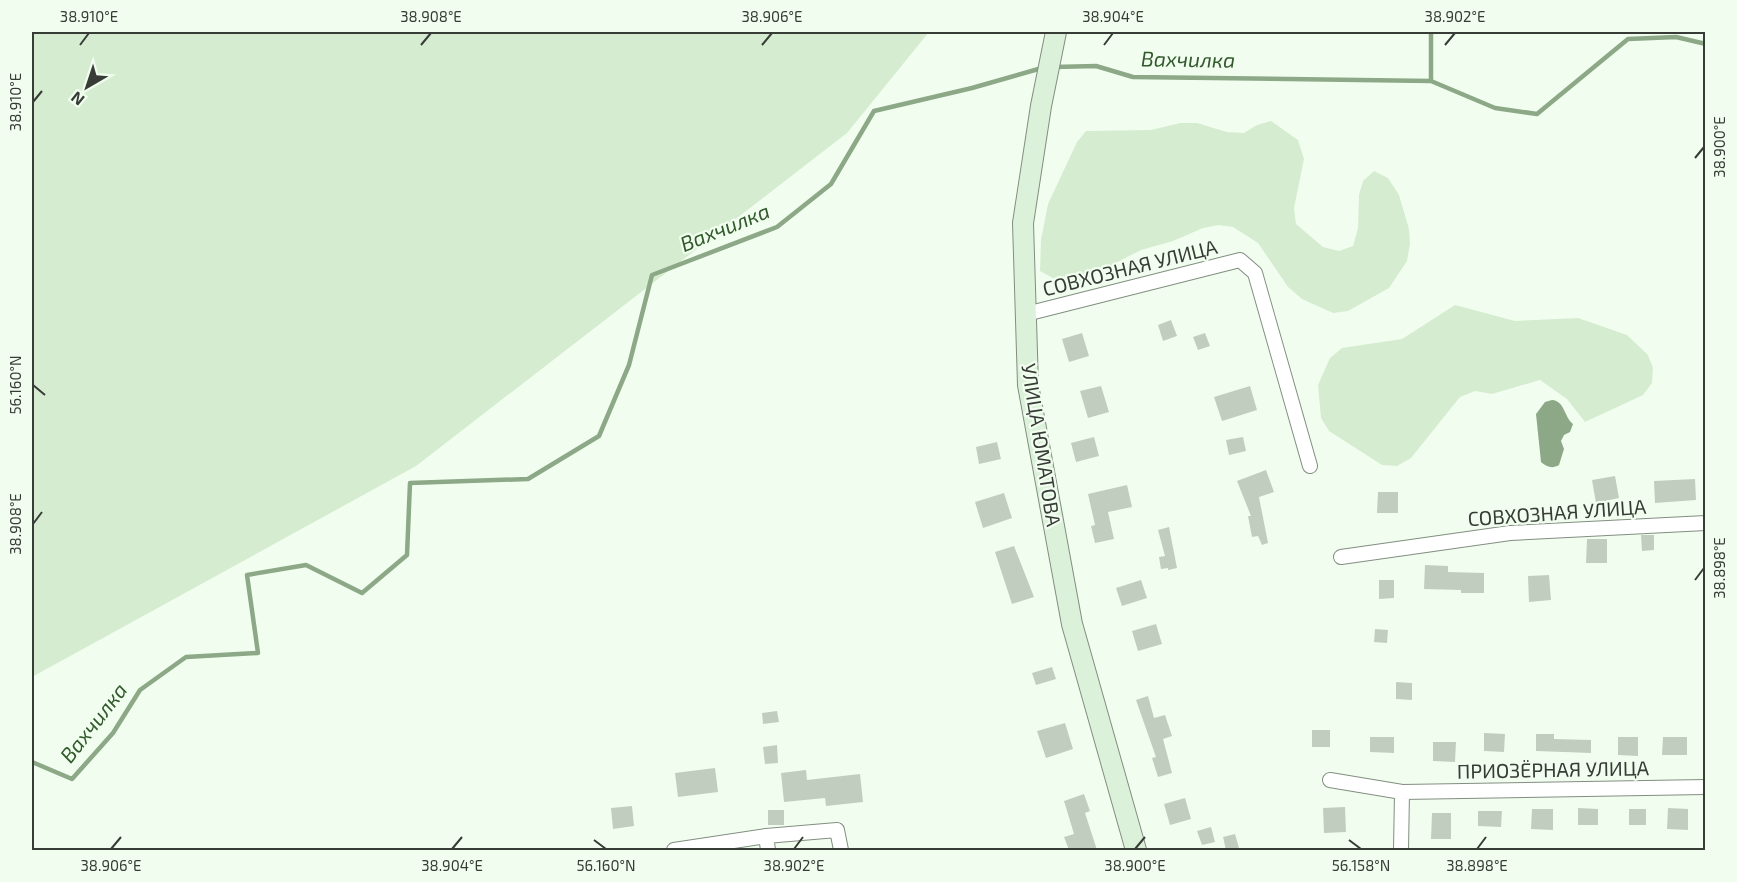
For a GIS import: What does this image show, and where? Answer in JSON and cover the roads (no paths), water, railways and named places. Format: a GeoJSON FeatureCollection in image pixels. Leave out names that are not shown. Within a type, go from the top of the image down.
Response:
{"type":"FeatureCollection","features":[{"type":"Feature","properties":{"kind":"main road","name":"УЛИЦА ЮМАТОВА"},"geometry":{"type":"LineString","coordinates":[[1056,34],[1041,106],[1023,223],[1028,385],[1072,624],[1137,850]]}},
{"type":"Feature","properties":{"kind":"street","name":"СОВХОЗНАЯ УЛИЦА"},"geometry":{"type":"LineString","coordinates":[[1026,314],[1240,260],[1255,273],[1310,466]]}},
{"type":"Feature","properties":{"kind":"street","name":"СОВХОЗНАЯ УЛИЦА"},"geometry":{"type":"LineString","coordinates":[[1341,557],[1510,533],[1706,523]]}},
{"type":"Feature","properties":{"kind":"street","name":"ПРИОЗЁРНАЯ УЛИЦА"},"geometry":{"type":"LineString","coordinates":[[1330,780],[1402,792],[1706,787]]}},
{"type":"Feature","properties":{"kind":"street"},"geometry":{"type":"LineString","coordinates":[[1401,850],[1402,792]]}},
{"type":"Feature","properties":{"kind":"street"},"geometry":{"type":"LineString","coordinates":[[674,850],[767,843],[837,830],[841,850]]}},
{"type":"Feature","properties":{"kind":"waterway"},"geometry":{"type":"LineString","coordinates":[[1431,32],[1431,81]]}},
{"type":"Feature","properties":{"kind":"waterway","name":"Вахчилка"},"geometry":{"type":"LineString","coordinates":[[1054,67],[1096,66],[1133,77],[1431,81],[1495,108],[1537,114],[1628,39],[1676,37],[1706,44]]}},
{"type":"Feature","properties":{"kind":"waterway","name":"Вахчилка"},"geometry":{"type":"LineString","coordinates":[[32,762],[72,779],[113,733],[140,690],[186,657],[258,653],[247,575],[306,565],[362,593],[407,555],[410,483],[528,479],[599,436],[629,365],[652,275],[777,227],[831,184],[874,111],[972,88],[1042,68]]}}]}
